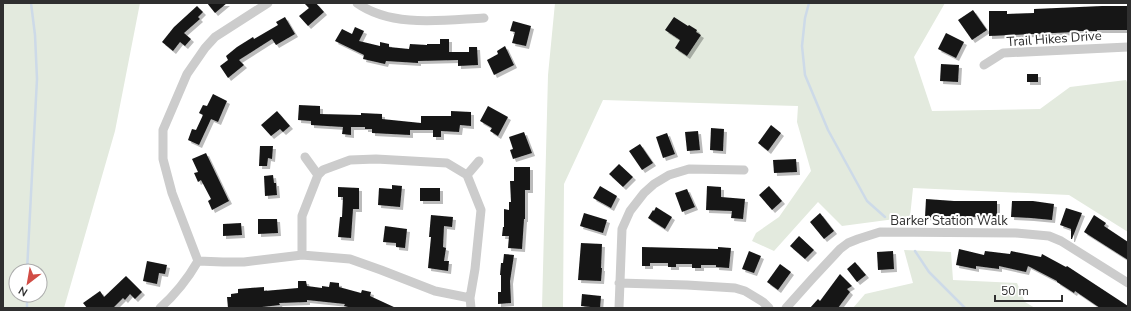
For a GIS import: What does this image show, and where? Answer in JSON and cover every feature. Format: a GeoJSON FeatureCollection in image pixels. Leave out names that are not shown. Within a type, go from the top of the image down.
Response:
{"type":"FeatureCollection","features":[{"type":"Feature","properties":{"kind":"street"},"geometry":{"type":"LineString","coordinates":[[198,261],[172,193],[163,159],[163,130],[187,74],[205,48],[215,37],[268,3]]}},
{"type":"Feature","properties":{"kind":"street"},"geometry":{"type":"LineString","coordinates":[[357,3],[383,15],[408,21],[484,18]]}},
{"type":"Feature","properties":{"kind":"street","name":"Trail Hikes Drive"},"geometry":{"type":"LineString","coordinates":[[984,65],[1003,53],[1128,47]]}},
{"type":"Feature","properties":{"kind":"street"},"geometry":{"type":"LineString","coordinates":[[305,156],[318,175]]}},
{"type":"Feature","properties":{"kind":"street"},"geometry":{"type":"LineString","coordinates":[[302,255],[302,216],[318,175],[323,170],[350,160],[376,159],[447,163],[467,175],[481,210],[475,270],[470,298],[471,308]]}},
{"type":"Feature","properties":{"kind":"street"},"geometry":{"type":"LineString","coordinates":[[467,175],[480,161]]}},
{"type":"Feature","properties":{"kind":"street"},"geometry":{"type":"LineString","coordinates":[[619,308],[622,229],[630,211],[644,193],[654,184],[669,175],[689,169],[744,170]]}},
{"type":"Feature","properties":{"kind":"street","name":"Barker Station Walk"},"geometry":{"type":"LineString","coordinates":[[786,308],[840,249],[848,243],[880,232],[1016,233],[1049,236],[1061,241],[1128,283]]}},
{"type":"Feature","properties":{"kind":"street"},"geometry":{"type":"LineString","coordinates":[[198,261],[244,262],[302,255],[350,259],[435,291],[470,298]]}},
{"type":"Feature","properties":{"kind":"street"},"geometry":{"type":"LineString","coordinates":[[160,308],[179,290],[198,261]]}},
{"type":"Feature","properties":{"kind":"street"},"geometry":{"type":"LineString","coordinates":[[619,284],[687,285],[735,288],[745,291],[763,302],[769,308]]}},
{"type":"Feature","properties":{"kind":"shaded area"},"geometry":{"type":"Polygon","coordinates":[[[3,3],[140,3],[115,131],[64,308],[3,308],[3,3]]]}},
{"type":"Feature","properties":{"kind":"shaded area"},"geometry":{"type":"Polygon","coordinates":[[[555,3],[945,3],[914,57],[932,111],[1040,109],[1070,87],[1126,80],[1128,84],[1128,232],[1069,195],[913,188],[910,217],[842,226],[818,202],[774,251],[752,241],[756,233],[779,217],[811,171],[797,122],[798,106],[603,100],[564,184],[563,308],[542,308],[548,75],[555,3]]]}},
{"type":"Feature","properties":{"kind":"shaded area"},"geometry":{"type":"Polygon","coordinates":[[[904,250],[951,252],[953,280],[1017,283],[1025,302],[1035,308],[853,308],[865,294],[913,283],[904,250]]]}},
{"type":"Feature","properties":{"kind":"building"},"geometry":{"type":"Polygon","coordinates":[[[207,3],[227,3],[215,13],[207,3]]]}},
{"type":"Feature","properties":{"kind":"building"},"geometry":{"type":"Polygon","coordinates":[[[304,3],[316,3],[324,12],[308,26],[299,16],[309,8],[304,3]]]}},
{"type":"Feature","properties":{"kind":"building"},"geometry":{"type":"Polygon","coordinates":[[[197,6],[203,12],[198,17],[200,19],[184,33],[191,39],[185,46],[180,42],[173,51],[162,42],[174,27],[197,6]]]}},
{"type":"Feature","properties":{"kind":"building"},"geometry":{"type":"Polygon","coordinates":[[[1128,6],[1128,30],[1097,30],[989,36],[989,11],[1007,11],[1007,14],[1034,13],[1034,9],[1128,6]]]}},
{"type":"Feature","properties":{"kind":"building"},"geometry":{"type":"Polygon","coordinates":[[[973,10],[987,30],[972,40],[958,20],[973,10]]]}},
{"type":"Feature","properties":{"kind":"building"},"geometry":{"type":"Polygon","coordinates":[[[285,17],[295,34],[276,45],[272,39],[239,60],[244,65],[228,78],[220,66],[228,60],[226,56],[253,37],[254,39],[278,25],[276,22],[285,17]]]}},
{"type":"Feature","properties":{"kind":"building"},"geometry":{"type":"Polygon","coordinates":[[[674,17],[697,30],[696,32],[701,35],[687,56],[675,48],[680,40],[665,30],[674,17]]]}},
{"type":"Feature","properties":{"kind":"building"},"geometry":{"type":"Polygon","coordinates":[[[513,21],[531,26],[526,46],[512,43],[515,32],[510,31],[513,21]]]}},
{"type":"Feature","properties":{"kind":"building"},"geometry":{"type":"Polygon","coordinates":[[[355,27],[364,31],[359,41],[380,46],[380,42],[389,44],[389,47],[409,49],[410,44],[440,44],[440,39],[449,39],[449,52],[469,52],[469,47],[477,47],[478,65],[458,66],[458,60],[418,61],[418,63],[386,61],[385,64],[363,59],[364,55],[335,41],[342,29],[352,34],[355,27]]]}},
{"type":"Feature","properties":{"kind":"building"},"geometry":{"type":"Polygon","coordinates":[[[946,33],[964,42],[956,58],[938,49],[946,33]]]}},
{"type":"Feature","properties":{"kind":"building"},"geometry":{"type":"Polygon","coordinates":[[[505,46],[514,65],[494,75],[487,60],[498,54],[497,51],[505,46]]]}},
{"type":"Feature","properties":{"kind":"building"},"geometry":{"type":"Polygon","coordinates":[[[941,64],[959,65],[958,82],[940,81],[941,64]]]}},
{"type":"Feature","properties":{"kind":"building"},"geometry":{"type":"Polygon","coordinates":[[[1027,74],[1038,74],[1038,82],[1027,82],[1027,74]]]}},
{"type":"Feature","properties":{"kind":"building"},"geometry":{"type":"Polygon","coordinates":[[[213,94],[227,101],[218,122],[211,119],[199,145],[188,140],[192,129],[196,130],[203,115],[199,113],[203,105],[207,106],[213,94]]]}},
{"type":"Feature","properties":{"kind":"building"},"geometry":{"type":"Polygon","coordinates":[[[299,105],[320,106],[320,114],[382,114],[382,119],[421,123],[421,116],[451,116],[451,111],[471,112],[471,126],[460,125],[459,132],[441,131],[441,137],[433,137],[433,130],[410,130],[410,135],[372,133],[372,129],[365,129],[365,127],[351,127],[351,135],[342,134],[343,127],[311,125],[311,121],[298,120],[299,105]]]}},
{"type":"Feature","properties":{"kind":"building"},"geometry":{"type":"Polygon","coordinates":[[[488,106],[508,117],[498,136],[490,131],[492,128],[480,121],[488,106]]]}},
{"type":"Feature","properties":{"kind":"building"},"geometry":{"type":"Polygon","coordinates":[[[277,111],[290,126],[283,132],[280,129],[271,136],[261,125],[277,111]]]}},
{"type":"Feature","properties":{"kind":"building"},"geometry":{"type":"Polygon","coordinates":[[[771,125],[781,133],[768,151],[758,143],[771,125]]]}},
{"type":"Feature","properties":{"kind":"building"},"geometry":{"type":"Polygon","coordinates":[[[711,128],[724,129],[723,151],[710,150],[711,128]]]}},
{"type":"Feature","properties":{"kind":"building"},"geometry":{"type":"Polygon","coordinates":[[[698,131],[700,150],[687,151],[685,132],[698,131]]]}},
{"type":"Feature","properties":{"kind":"building"},"geometry":{"type":"Polygon","coordinates":[[[524,132],[532,153],[513,159],[510,150],[513,149],[509,137],[524,132]]]}},
{"type":"Feature","properties":{"kind":"building"},"geometry":{"type":"Polygon","coordinates":[[[667,133],[675,154],[663,158],[656,137],[667,133]]]}},
{"type":"Feature","properties":{"kind":"building"},"geometry":{"type":"Polygon","coordinates":[[[640,144],[653,163],[642,170],[629,151],[640,144]]]}},
{"type":"Feature","properties":{"kind":"building"},"geometry":{"type":"Polygon","coordinates":[[[260,146],[273,146],[272,159],[268,158],[267,166],[259,166],[260,146]]]}},
{"type":"Feature","properties":{"kind":"building"},"geometry":{"type":"Polygon","coordinates":[[[206,153],[229,201],[212,210],[208,201],[211,199],[201,180],[198,182],[194,173],[198,172],[192,159],[206,153]]]}},
{"type":"Feature","properties":{"kind":"building"},"geometry":{"type":"Polygon","coordinates":[[[796,159],[797,172],[774,173],[773,160],[796,159]]]}},
{"type":"Feature","properties":{"kind":"building"},"geometry":{"type":"Polygon","coordinates":[[[619,164],[633,177],[623,187],[609,174],[619,164]]]}},
{"type":"Feature","properties":{"kind":"building"},"geometry":{"type":"Polygon","coordinates":[[[514,167],[530,167],[530,190],[525,190],[525,219],[522,249],[508,248],[509,236],[502,236],[504,227],[504,209],[509,210],[509,202],[511,202],[510,181],[514,181],[514,167]]]}},
{"type":"Feature","properties":{"kind":"building"},"geometry":{"type":"Polygon","coordinates":[[[273,175],[274,183],[276,183],[277,195],[265,196],[264,176],[273,175]]]}},
{"type":"Feature","properties":{"kind":"building"},"geometry":{"type":"Polygon","coordinates":[[[392,185],[402,186],[400,207],[378,205],[379,188],[392,189],[392,185]]]}},
{"type":"Feature","properties":{"kind":"building"},"geometry":{"type":"Polygon","coordinates":[[[600,186],[617,196],[611,208],[593,198],[600,186]]]}},
{"type":"Feature","properties":{"kind":"building"},"geometry":{"type":"Polygon","coordinates":[[[707,186],[721,187],[721,197],[745,199],[743,219],[731,218],[732,211],[706,210],[707,186]]]}},
{"type":"Feature","properties":{"kind":"building"},"geometry":{"type":"Polygon","coordinates":[[[769,186],[782,201],[772,210],[759,195],[769,186]]]}},
{"type":"Feature","properties":{"kind":"building"},"geometry":{"type":"Polygon","coordinates":[[[338,187],[359,188],[359,209],[353,209],[351,238],[338,237],[340,217],[342,217],[343,197],[338,197],[338,187]]]}},
{"type":"Feature","properties":{"kind":"building"},"geometry":{"type":"Polygon","coordinates":[[[420,188],[440,188],[440,201],[420,201],[420,188]]]}},
{"type":"Feature","properties":{"kind":"building"},"geometry":{"type":"Polygon","coordinates":[[[687,189],[695,207],[682,212],[675,193],[687,189]]]}},
{"type":"Feature","properties":{"kind":"building"},"geometry":{"type":"Polygon","coordinates":[[[926,199],[954,201],[997,201],[997,219],[980,217],[925,217],[926,199]]]}},
{"type":"Feature","properties":{"kind":"building"},"geometry":{"type":"Polygon","coordinates":[[[1012,201],[1033,201],[1054,204],[1052,220],[1011,217],[1012,201]]]}},
{"type":"Feature","properties":{"kind":"building"},"geometry":{"type":"Polygon","coordinates":[[[656,207],[672,217],[665,229],[648,218],[656,207]]]}},
{"type":"Feature","properties":{"kind":"building"},"geometry":{"type":"Polygon","coordinates":[[[1066,208],[1082,213],[1072,239],[1071,229],[1060,225],[1066,208]]]}},
{"type":"Feature","properties":{"kind":"building"},"geometry":{"type":"Polygon","coordinates":[[[584,213],[607,220],[603,233],[580,226],[584,213]]]}},
{"type":"Feature","properties":{"kind":"building"},"geometry":{"type":"Polygon","coordinates":[[[820,213],[834,231],[824,239],[810,222],[820,213]]]}},
{"type":"Feature","properties":{"kind":"building"},"geometry":{"type":"Polygon","coordinates":[[[431,215],[453,217],[452,227],[444,226],[443,247],[446,248],[444,261],[449,261],[448,271],[428,268],[431,237],[429,237],[431,215]]]}},
{"type":"Feature","properties":{"kind":"building"},"geometry":{"type":"Polygon","coordinates":[[[1094,215],[1106,223],[1104,226],[1128,242],[1128,260],[1084,232],[1094,215]]]}},
{"type":"Feature","properties":{"kind":"building"},"geometry":{"type":"Polygon","coordinates":[[[258,219],[277,219],[278,233],[258,234],[258,219]]]}},
{"type":"Feature","properties":{"kind":"building"},"geometry":{"type":"Polygon","coordinates":[[[241,223],[242,235],[223,236],[223,224],[241,223]]]}},
{"type":"Feature","properties":{"kind":"building"},"geometry":{"type":"Polygon","coordinates":[[[385,226],[407,229],[405,248],[396,247],[396,243],[383,242],[385,226]]]}},
{"type":"Feature","properties":{"kind":"building"},"geometry":{"type":"Polygon","coordinates":[[[799,236],[814,250],[805,259],[790,246],[799,236]]]}},
{"type":"Feature","properties":{"kind":"building"},"geometry":{"type":"Polygon","coordinates":[[[581,243],[602,244],[601,281],[578,280],[581,243]]]}},
{"type":"Feature","properties":{"kind":"building"},"geometry":{"type":"Polygon","coordinates":[[[642,247],[731,248],[729,268],[716,267],[716,265],[701,265],[701,268],[692,268],[692,264],[676,264],[676,267],[668,267],[668,263],[650,263],[650,266],[642,266],[642,247]]]}},
{"type":"Feature","properties":{"kind":"building"},"geometry":{"type":"Polygon","coordinates":[[[959,249],[984,255],[985,251],[1010,254],[1011,251],[1041,257],[1042,254],[1066,267],[1067,266],[1128,306],[1128,308],[1100,308],[1075,291],[1074,293],[1057,281],[1028,266],[1026,272],[999,266],[999,269],[976,266],[976,269],[956,265],[959,249]]]}},
{"type":"Feature","properties":{"kind":"building"},"geometry":{"type":"Polygon","coordinates":[[[749,251],[761,256],[754,273],[742,269],[749,251]]]}},
{"type":"Feature","properties":{"kind":"building"},"geometry":{"type":"Polygon","coordinates":[[[893,251],[894,269],[878,270],[877,252],[893,251]]]}},
{"type":"Feature","properties":{"kind":"building"},"geometry":{"type":"Polygon","coordinates":[[[504,254],[514,255],[510,281],[511,303],[498,304],[498,292],[501,292],[501,263],[503,263],[504,254]]]}},
{"type":"Feature","properties":{"kind":"building"},"geometry":{"type":"Polygon","coordinates":[[[147,261],[167,265],[165,274],[159,273],[157,284],[143,281],[147,261]]]}},
{"type":"Feature","properties":{"kind":"building"},"geometry":{"type":"Polygon","coordinates":[[[855,262],[866,275],[857,282],[847,269],[855,262]]]}},
{"type":"Feature","properties":{"kind":"building"},"geometry":{"type":"Polygon","coordinates":[[[780,264],[791,272],[778,290],[767,282],[780,264]]]}},
{"type":"Feature","properties":{"kind":"building"},"geometry":{"type":"Polygon","coordinates":[[[840,274],[852,286],[847,289],[850,292],[838,308],[810,308],[818,299],[820,301],[840,274]]]}},
{"type":"Feature","properties":{"kind":"building"},"geometry":{"type":"Polygon","coordinates":[[[126,276],[142,292],[135,299],[130,294],[125,300],[123,298],[113,308],[87,308],[83,303],[100,291],[104,297],[126,276]]]}},
{"type":"Feature","properties":{"kind":"building"},"geometry":{"type":"Polygon","coordinates":[[[298,281],[306,281],[307,286],[322,288],[322,286],[329,287],[330,282],[339,283],[339,287],[361,293],[362,290],[371,292],[370,296],[396,308],[352,308],[344,306],[345,304],[307,300],[307,302],[279,303],[280,305],[253,308],[228,308],[227,297],[231,297],[231,294],[238,293],[238,289],[264,287],[264,291],[298,288],[298,281]]]}},
{"type":"Feature","properties":{"kind":"building"},"geometry":{"type":"Polygon","coordinates":[[[582,294],[601,296],[600,308],[581,306],[582,294]]]}},
{"type":"Feature","properties":{"kind":"waterway"},"geometry":{"type":"LineString","coordinates":[[27,263],[37,79],[35,35],[31,3]]}},
{"type":"Feature","properties":{"kind":"waterway"},"geometry":{"type":"LineString","coordinates":[[809,3],[805,18],[802,46],[805,75],[828,130],[867,201],[885,217]]}},
{"type":"Feature","properties":{"kind":"waterway"},"geometry":{"type":"LineString","coordinates":[[915,251],[929,272],[965,308]]}},
{"type":"Feature","properties":{"kind":"waterway"},"geometry":{"type":"LineString","coordinates":[[27,303],[27,308]]}}]}
